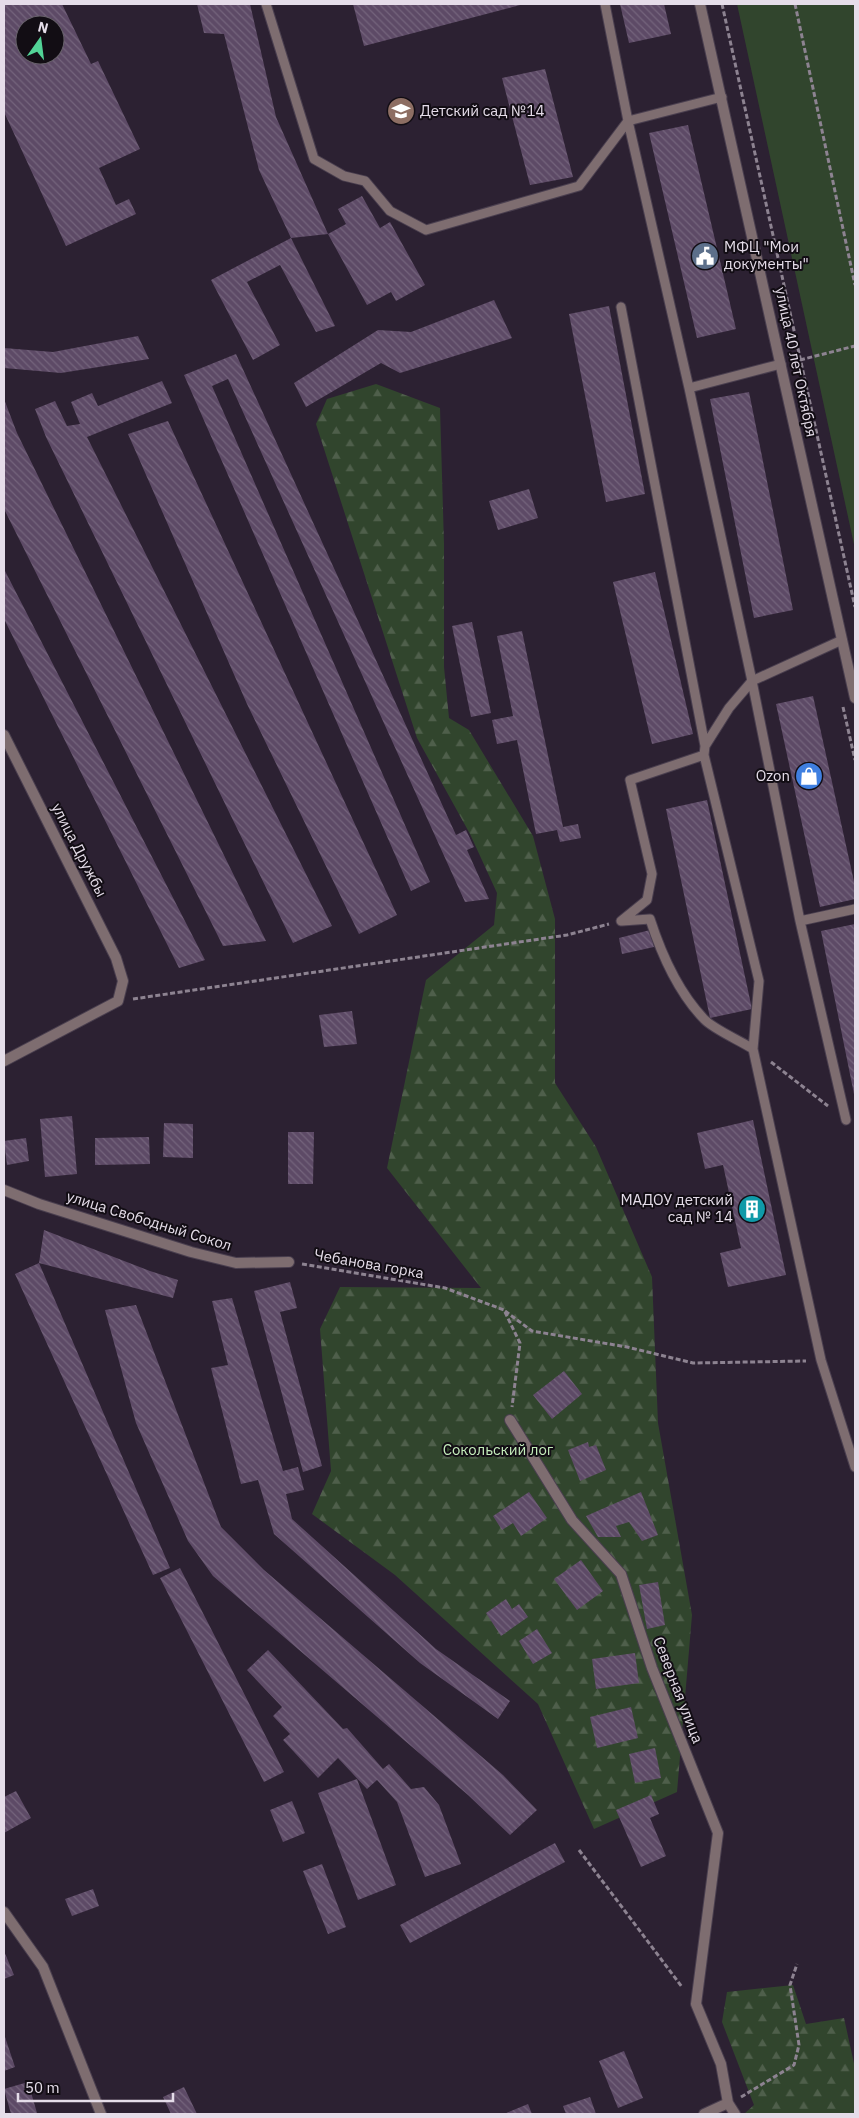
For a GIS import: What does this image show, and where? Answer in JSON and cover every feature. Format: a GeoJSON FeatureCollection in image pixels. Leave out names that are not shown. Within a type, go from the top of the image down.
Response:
{"type":"FeatureCollection","features":[{"type":"Feature","properties":{"kind":"street","name":"улица 40 лет Октября"},"geometry":{"type":"LineString","coordinates":[[700,4],[855,698]]}},
{"type":"Feature","properties":{"kind":"street","name":"улица Дружбы"},"geometry":{"type":"LineString","coordinates":[[4,735],[116,958],[123,981],[118,1001]]}},
{"type":"Feature","properties":{"kind":"street"},"geometry":{"type":"LineString","coordinates":[[4,1061],[118,1001]]}},
{"type":"Feature","properties":{"kind":"street","name":"улица Свободный Сокол"},"geometry":{"type":"LineString","coordinates":[[4,1190],[39,1204],[191,1252],[236,1263],[289,1262]]}},
{"type":"Feature","properties":{"kind":"street","name":"Северная улица"},"geometry":{"type":"LineString","coordinates":[[510,1420],[572,1520],[621,1574],[652,1668],[718,1833],[696,2004]]}},
{"type":"Feature","properties":{"kind":"street"},"geometry":{"type":"LineString","coordinates":[[4,1912],[43,1966],[101,2114]]}},
{"type":"Feature","properties":{"kind":"street"},"geometry":{"type":"LineString","coordinates":[[696,2004],[721,2064],[728,2103],[735,2114]]}},
{"type":"Feature","properties":{"kind":"street"},"geometry":{"type":"LineString","coordinates":[[704,2114],[728,2103]]}},
{"type":"Feature","properties":{"kind":"lane"},"geometry":{"type":"LineString","coordinates":[[266,4],[314,159],[344,176],[365,181],[390,211],[426,230],[579,186],[628,121],[722,97]]}},
{"type":"Feature","properties":{"kind":"lane"},"geometry":{"type":"LineString","coordinates":[[605,4],[628,121],[689,388],[752,681],[800,921],[846,1120]]}},
{"type":"Feature","properties":{"kind":"lane"},"geometry":{"type":"LineString","coordinates":[[620,306],[705,751],[759,981],[754,1049],[821,1360],[855,1467]]}},
{"type":"Feature","properties":{"kind":"lane"},"geometry":{"type":"LineString","coordinates":[[689,388],[781,364]]}},
{"type":"Feature","properties":{"kind":"lane"},"geometry":{"type":"LineString","coordinates":[[621,921],[647,900],[652,874],[630,780],[705,751],[729,708],[752,681],[842,640]]}},
{"type":"Feature","properties":{"kind":"lane"},"geometry":{"type":"LineString","coordinates":[[800,921],[855,909]]}},
{"type":"Feature","properties":{"kind":"lane"},"geometry":{"type":"LineString","coordinates":[[621,921],[650,919],[660,949],[669,966],[705,1020],[754,1049]]}},
{"type":"Feature","properties":{"kind":"path"},"geometry":{"type":"LineString","coordinates":[[722,4],[855,607]]}},
{"type":"Feature","properties":{"kind":"path"},"geometry":{"type":"LineString","coordinates":[[795,4],[855,285]]}},
{"type":"Feature","properties":{"kind":"path"},"geometry":{"type":"LineString","coordinates":[[781,364],[855,346]]}},
{"type":"Feature","properties":{"kind":"path"},"geometry":{"type":"LineString","coordinates":[[118,1001],[567,934],[621,921]]}},
{"type":"Feature","properties":{"kind":"path"},"geometry":{"type":"LineString","coordinates":[[754,1049],[846,1120]]}},
{"type":"Feature","properties":{"kind":"path","name":"Чебанова горка"},"geometry":{"type":"LineString","coordinates":[[289,1262],[445,1288],[504,1310],[532,1331],[627,1347],[693,1363],[821,1360]]}},
{"type":"Feature","properties":{"kind":"path"},"geometry":{"type":"LineString","coordinates":[[504,1310],[520,1343],[510,1420]]}},
{"type":"Feature","properties":{"kind":"path"},"geometry":{"type":"LineString","coordinates":[[579,1850],[670,1973],[696,2004]]}},
{"type":"Feature","properties":{"kind":"path"},"geometry":{"type":"LineString","coordinates":[[745,2095],[794,2065],[799,2045],[790,1985],[797,1964]]}},
{"type":"Feature","properties":{"kind":"green space"},"geometry":{"type":"Polygon","coordinates":[[[737,4],[855,4],[855,549],[737,4]]]}},
{"type":"Feature","properties":{"kind":"green space","name":"Сокольский лог"},"geometry":{"type":"Polygon","coordinates":[[[376,384],[440,408],[444,544],[444,667],[449,718],[469,730],[533,836],[555,919],[555,1083],[596,1147],[652,1277],[658,1423],[692,1615],[677,1792],[594,1829],[538,1704],[395,1575],[312,1514],[331,1471],[320,1329],[340,1287],[481,1288],[387,1168],[426,980],[494,925],[497,893],[470,834],[417,738],[316,424],[327,399],[376,384]]]}},
{"type":"Feature","properties":{"kind":"green space"},"geometry":{"type":"Polygon","coordinates":[[[793,1985],[806,2024],[844,2018],[855,2068],[855,2114],[744,2114],[754,2105],[722,2022],[727,1992],[793,1985]]]}},
{"type":"Feature","properties":{"kind":"building"},"geometry":{"type":"Polygon","coordinates":[[[4,4],[62,4],[91,64],[98,61],[140,149],[99,168],[116,205],[129,199],[136,214],[66,246],[4,112],[4,4]]]}},
{"type":"Feature","properties":{"kind":"building"},"geometry":{"type":"Polygon","coordinates":[[[197,4],[250,4],[276,117],[328,234],[291,238],[259,170],[224,34],[204,33],[197,4]]]}},
{"type":"Feature","properties":{"kind":"building"},"geometry":{"type":"Polygon","coordinates":[[[353,4],[524,4],[364,46],[353,4]]]}},
{"type":"Feature","properties":{"kind":"building"},"geometry":{"type":"Polygon","coordinates":[[[620,4],[664,4],[671,34],[629,43],[620,4]]]}},
{"type":"Feature","properties":{"kind":"building"},"geometry":{"type":"Polygon","coordinates":[[[545,69],[573,177],[530,185],[502,78],[545,69]]]}},
{"type":"Feature","properties":{"kind":"building"},"geometry":{"type":"Polygon","coordinates":[[[688,125],[736,329],[697,338],[649,133],[688,125]]]}},
{"type":"Feature","properties":{"kind":"building"},"geometry":{"type":"Polygon","coordinates":[[[362,196],[380,228],[390,222],[425,285],[396,301],[391,292],[367,305],[328,234],[346,224],[338,209],[362,196]]]}},
{"type":"Feature","properties":{"kind":"building"},"geometry":{"type":"Polygon","coordinates":[[[291,238],[335,326],[316,332],[280,265],[247,282],[280,345],[253,360],[211,280],[291,238]]]}},
{"type":"Feature","properties":{"kind":"building"},"geometry":{"type":"Polygon","coordinates":[[[494,300],[512,338],[400,373],[381,363],[306,407],[294,383],[378,330],[411,332],[494,300]]]}},
{"type":"Feature","properties":{"kind":"building"},"geometry":{"type":"Polygon","coordinates":[[[609,306],[645,494],[606,502],[569,314],[609,306]]]}},
{"type":"Feature","properties":{"kind":"building"},"geometry":{"type":"Polygon","coordinates":[[[138,336],[149,359],[61,373],[4,368],[4,348],[53,352],[138,336]]]}},
{"type":"Feature","properties":{"kind":"building"},"geometry":{"type":"Polygon","coordinates":[[[236,354],[456,835],[466,830],[474,847],[467,850],[489,899],[465,902],[228,379],[212,386],[430,882],[411,891],[184,375],[236,354]]]}},
{"type":"Feature","properties":{"kind":"building"},"geometry":{"type":"Polygon","coordinates":[[[162,381],[172,403],[87,437],[332,926],[293,943],[46,437],[35,409],[55,401],[67,426],[80,424],[71,402],[92,393],[98,406],[162,381]]]}},
{"type":"Feature","properties":{"kind":"building"},"geometry":{"type":"Polygon","coordinates":[[[749,392],[793,610],[754,618],[710,399],[749,392]]]}},
{"type":"Feature","properties":{"kind":"building"},"geometry":{"type":"Polygon","coordinates":[[[4,399],[17,433],[266,941],[223,946],[4,509],[4,399]]]}},
{"type":"Feature","properties":{"kind":"building"},"geometry":{"type":"Polygon","coordinates":[[[168,421],[397,915],[359,934],[247,704],[128,434],[168,421]]]}},
{"type":"Feature","properties":{"kind":"building"},"geometry":{"type":"Polygon","coordinates":[[[529,489],[538,518],[498,530],[489,501],[529,489]]]}},
{"type":"Feature","properties":{"kind":"building"},"geometry":{"type":"Polygon","coordinates":[[[4,569],[205,960],[179,968],[4,619],[4,569]]]}},
{"type":"Feature","properties":{"kind":"building"},"geometry":{"type":"Polygon","coordinates":[[[655,572],[693,734],[652,744],[613,582],[655,572]]]}},
{"type":"Feature","properties":{"kind":"building"},"geometry":{"type":"Polygon","coordinates":[[[472,622],[491,713],[471,717],[452,626],[472,622]]]}},
{"type":"Feature","properties":{"kind":"building"},"geometry":{"type":"Polygon","coordinates":[[[522,631],[563,827],[578,824],[581,838],[560,842],[557,830],[536,834],[517,740],[497,744],[492,720],[513,716],[497,636],[522,631]]]}},
{"type":"Feature","properties":{"kind":"building"},"geometry":{"type":"Polygon","coordinates":[[[813,696],[855,886],[855,899],[820,907],[776,704],[813,696]]]}},
{"type":"Feature","properties":{"kind":"building"},"geometry":{"type":"Polygon","coordinates":[[[707,800],[752,1009],[710,1018],[666,809],[707,800]]]}},
{"type":"Feature","properties":{"kind":"building"},"geometry":{"type":"Polygon","coordinates":[[[855,924],[855,1094],[854,1094],[821,931],[855,924]]]}},
{"type":"Feature","properties":{"kind":"building"},"geometry":{"type":"Polygon","coordinates":[[[650,930],[654,947],[622,954],[619,938],[650,930]]]}},
{"type":"Feature","properties":{"kind":"building"},"geometry":{"type":"Polygon","coordinates":[[[352,1011],[357,1044],[324,1047],[319,1015],[352,1011]]]}},
{"type":"Feature","properties":{"kind":"building"},"geometry":{"type":"Polygon","coordinates":[[[72,1116],[77,1174],[45,1177],[40,1119],[72,1116]]]}},
{"type":"Feature","properties":{"kind":"building","name":"МАДОУ детский сад № 14"},"geometry":{"type":"Polygon","coordinates":[[[753,1120],[786,1275],[728,1287],[720,1253],[741,1248],[723,1165],[705,1169],[697,1133],[753,1120]]]}},
{"type":"Feature","properties":{"kind":"building"},"geometry":{"type":"Polygon","coordinates":[[[164,1123],[193,1124],[193,1158],[163,1157],[164,1123]]]}},
{"type":"Feature","properties":{"kind":"building"},"geometry":{"type":"Polygon","coordinates":[[[288,1132],[314,1132],[313,1184],[288,1184],[288,1132]]]}},
{"type":"Feature","properties":{"kind":"building"},"geometry":{"type":"Polygon","coordinates":[[[149,1137],[150,1164],[95,1165],[95,1138],[149,1137]]]}},
{"type":"Feature","properties":{"kind":"building"},"geometry":{"type":"Polygon","coordinates":[[[26,1138],[29,1161],[7,1165],[4,1141],[26,1138]]]}},
{"type":"Feature","properties":{"kind":"building"},"geometry":{"type":"Polygon","coordinates":[[[44,1230],[178,1280],[173,1298],[39,1263],[44,1230]]]}},
{"type":"Feature","properties":{"kind":"building"},"geometry":{"type":"Polygon","coordinates":[[[39,1263],[170,1568],[153,1575],[15,1274],[39,1263]]]}},
{"type":"Feature","properties":{"kind":"building"},"geometry":{"type":"Polygon","coordinates":[[[290,1282],[297,1308],[280,1312],[322,1466],[303,1472],[254,1291],[290,1282]]]}},
{"type":"Feature","properties":{"kind":"building"},"geometry":{"type":"Polygon","coordinates":[[[232,1298],[283,1471],[298,1467],[304,1490],[286,1494],[292,1519],[436,1649],[510,1701],[498,1719],[420,1663],[274,1534],[258,1480],[241,1484],[211,1368],[228,1365],[212,1301],[232,1298]]]}},
{"type":"Feature","properties":{"kind":"building"},"geometry":{"type":"Polygon","coordinates":[[[136,1305],[221,1527],[264,1570],[503,1775],[537,1810],[510,1835],[468,1795],[213,1576],[188,1541],[136,1423],[105,1310],[136,1305]]]}},
{"type":"Feature","properties":{"kind":"building"},"geometry":{"type":"Polygon","coordinates":[[[564,1371],[582,1394],[552,1419],[533,1395],[564,1371]]]}},
{"type":"Feature","properties":{"kind":"building"},"geometry":{"type":"Polygon","coordinates":[[[588,1442],[589,1447],[596,1445],[606,1470],[580,1481],[568,1450],[588,1442]]]}},
{"type":"Feature","properties":{"kind":"building"},"geometry":{"type":"Polygon","coordinates":[[[529,1492],[547,1518],[521,1536],[513,1523],[502,1530],[493,1516],[529,1492]]]}},
{"type":"Feature","properties":{"kind":"building"},"geometry":{"type":"Polygon","coordinates":[[[641,1492],[658,1535],[642,1541],[629,1522],[616,1526],[621,1537],[598,1537],[586,1516],[641,1492]]]}},
{"type":"Feature","properties":{"kind":"building"},"geometry":{"type":"Polygon","coordinates":[[[581,1560],[603,1591],[577,1610],[554,1579],[581,1560]]]}},
{"type":"Feature","properties":{"kind":"building"},"geometry":{"type":"Polygon","coordinates":[[[180,1568],[284,1772],[264,1782],[160,1578],[180,1568]]]}},
{"type":"Feature","properties":{"kind":"building"},"geometry":{"type":"Polygon","coordinates":[[[658,1582],[665,1625],[647,1629],[639,1585],[658,1582]]]}},
{"type":"Feature","properties":{"kind":"building"},"geometry":{"type":"Polygon","coordinates":[[[506,1599],[512,1609],[519,1604],[528,1617],[501,1636],[486,1613],[506,1599]]]}},
{"type":"Feature","properties":{"kind":"building"},"geometry":{"type":"Polygon","coordinates":[[[537,1629],[552,1653],[533,1664],[519,1641],[537,1629]]]}},
{"type":"Feature","properties":{"kind":"building"},"geometry":{"type":"Polygon","coordinates":[[[268,1650],[343,1729],[347,1728],[383,1769],[389,1764],[411,1789],[424,1787],[439,1805],[461,1864],[425,1877],[397,1802],[377,1780],[367,1789],[338,1758],[318,1778],[283,1740],[290,1734],[273,1716],[282,1707],[247,1670],[268,1650]]]}},
{"type":"Feature","properties":{"kind":"building"},"geometry":{"type":"Polygon","coordinates":[[[635,1653],[639,1683],[596,1689],[592,1659],[635,1653]]]}},
{"type":"Feature","properties":{"kind":"building"},"geometry":{"type":"Polygon","coordinates":[[[631,1707],[638,1738],[597,1748],[590,1717],[631,1707]]]}},
{"type":"Feature","properties":{"kind":"building"},"geometry":{"type":"Polygon","coordinates":[[[655,1748],[661,1778],[635,1783],[629,1754],[655,1748]]]}},
{"type":"Feature","properties":{"kind":"building"},"geometry":{"type":"Polygon","coordinates":[[[357,1779],[396,1885],[358,1900],[318,1793],[357,1779]]]}},
{"type":"Feature","properties":{"kind":"building"},"geometry":{"type":"Polygon","coordinates":[[[16,1791],[31,1818],[4,1833],[4,1797],[16,1791]]]}},
{"type":"Feature","properties":{"kind":"building"},"geometry":{"type":"Polygon","coordinates":[[[651,1795],[659,1814],[650,1818],[666,1856],[641,1867],[616,1810],[651,1795]]]}},
{"type":"Feature","properties":{"kind":"building"},"geometry":{"type":"Polygon","coordinates":[[[292,1801],[305,1833],[283,1842],[270,1810],[292,1801]]]}},
{"type":"Feature","properties":{"kind":"building"},"geometry":{"type":"Polygon","coordinates":[[[555,1843],[565,1862],[410,1943],[400,1925],[555,1843]]]}},
{"type":"Feature","properties":{"kind":"building"},"geometry":{"type":"Polygon","coordinates":[[[322,1864],[346,1927],[328,1934],[303,1871],[322,1864]]]}},
{"type":"Feature","properties":{"kind":"building"},"geometry":{"type":"Polygon","coordinates":[[[93,1889],[99,1906],[72,1916],[65,1899],[93,1889]]]}},
{"type":"Feature","properties":{"kind":"building"},"geometry":{"type":"Polygon","coordinates":[[[4,1951],[14,1975],[4,1979],[4,1951]]]}},
{"type":"Feature","properties":{"kind":"building"},"geometry":{"type":"Polygon","coordinates":[[[4,2034],[15,2067],[4,2071],[4,2034]]]}},
{"type":"Feature","properties":{"kind":"building"},"geometry":{"type":"Polygon","coordinates":[[[624,2051],[643,2098],[618,2108],[599,2061],[624,2051]]]}},
{"type":"Feature","properties":{"kind":"building"},"geometry":{"type":"Polygon","coordinates":[[[28,2082],[37,2113],[11,2114],[4,2089],[28,2082]]]}},
{"type":"Feature","properties":{"kind":"building"},"geometry":{"type":"Polygon","coordinates":[[[184,2087],[197,2114],[171,2114],[163,2097],[184,2087]]]}},
{"type":"Feature","properties":{"kind":"building"},"geometry":{"type":"Polygon","coordinates":[[[590,2097],[596,2114],[566,2114],[563,2106],[590,2097]]]}},
{"type":"Feature","properties":{"kind":"building"},"geometry":{"type":"Polygon","coordinates":[[[528,2104],[532,2114],[504,2114],[528,2104]]]}},
{"type":"Feature","properties":{"kind":"place","name":"Детский сад №14"},"geometry":{"type":"Point","coordinates":[401,111]}},
{"type":"Feature","properties":{"kind":"place","name":"МФЦ \"Мои документы\""},"geometry":{"type":"Point","coordinates":[705,256]}},
{"type":"Feature","properties":{"kind":"place","name":"Ozon"},"geometry":{"type":"Point","coordinates":[809,776]}},
{"type":"Feature","properties":{"kind":"place","name":"МАДОУ детский сад № 14"},"geometry":{"type":"Point","coordinates":[752,1209]}}]}
